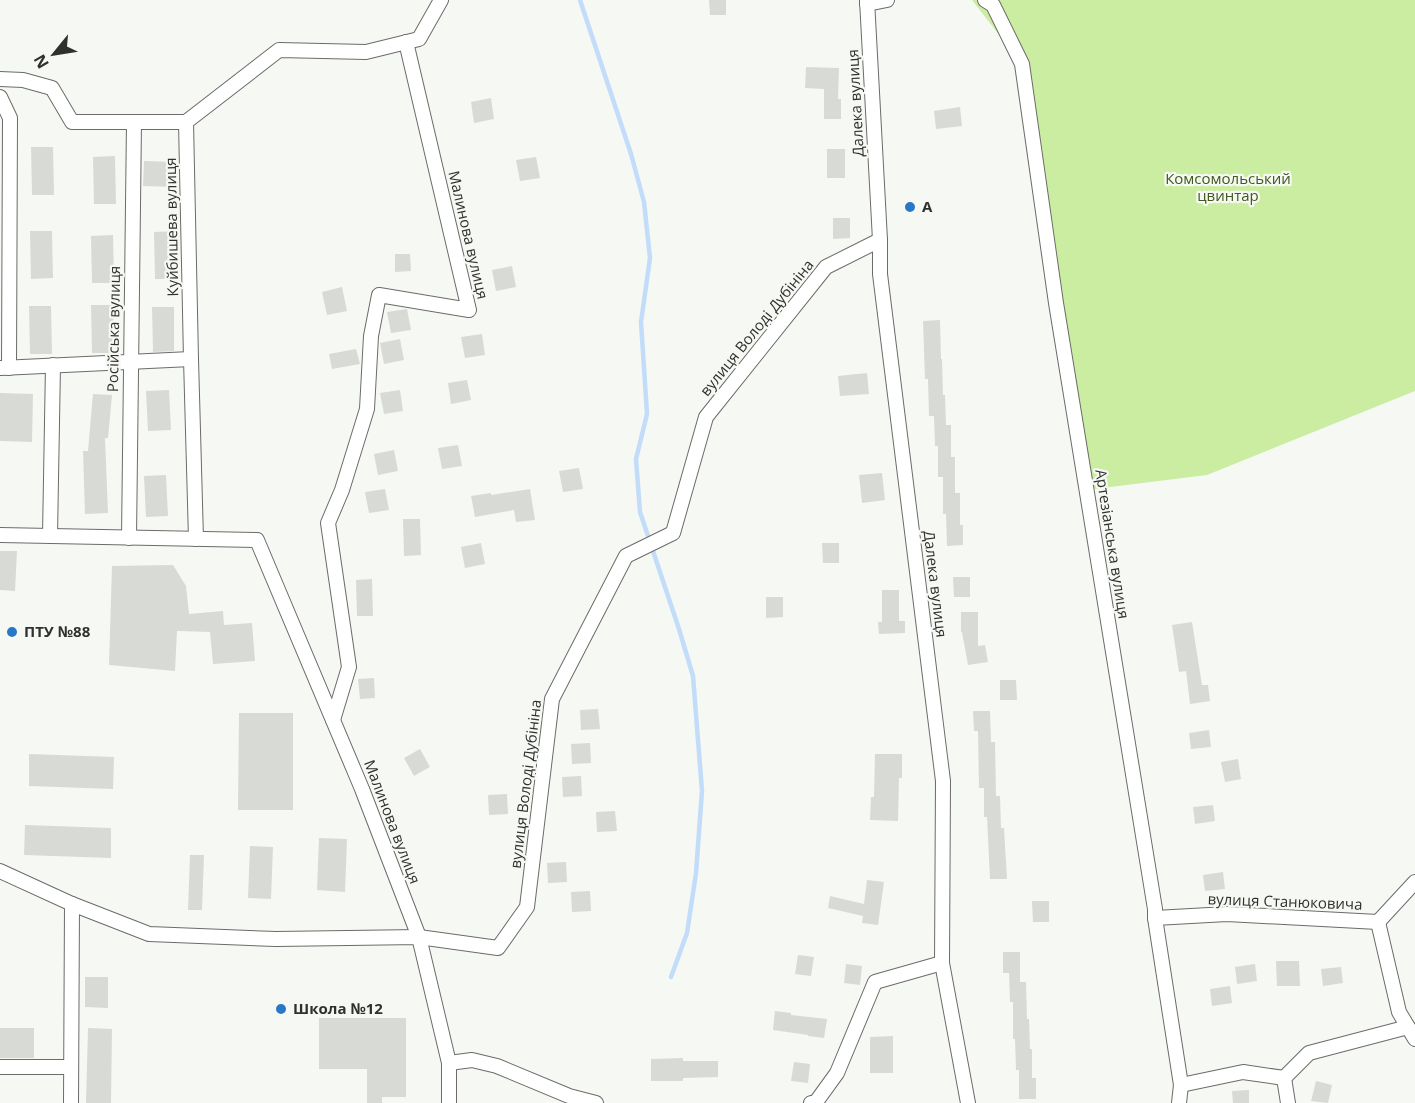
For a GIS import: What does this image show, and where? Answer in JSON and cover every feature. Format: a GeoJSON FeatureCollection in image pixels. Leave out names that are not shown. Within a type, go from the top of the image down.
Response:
{"type":"FeatureCollection","features":[{"type":"Feature","properties":{"kind":"street"},"geometry":{"type":"LineString","coordinates":[[0,79],[23,80],[52,88],[72,122],[186,122],[279,50],[366,52],[419,39],[441,0]]}},
{"type":"Feature","properties":{"kind":"street"},"geometry":{"type":"LineString","coordinates":[[867,2],[887,0]]}},
{"type":"Feature","properties":{"kind":"street","name":"Артезіанська вулиця"},"geometry":{"type":"LineString","coordinates":[[985,0],[993,5],[1022,64],[1056,303],[1153,898],[1181,1085],[1179,1103]]}},
{"type":"Feature","properties":{"kind":"street","name":"Далека вулиця"},"geometry":{"type":"LineString","coordinates":[[867,2],[880,274],[943,781],[942,963],[968,1103]]}},
{"type":"Feature","properties":{"kind":"street","name":"Малинова вулиця"},"geometry":{"type":"LineString","coordinates":[[333,720],[349,667],[328,523],[342,490],[367,409],[371,336],[379,295],[469,310],[406,42]]}},
{"type":"Feature","properties":{"kind":"street"},"geometry":{"type":"LineString","coordinates":[[0,97],[10,118],[5,368],[191,359]]}},
{"type":"Feature","properties":{"kind":"street","name":"Російська вулиця"},"geometry":{"type":"LineString","coordinates":[[129,537],[134,122]]}},
{"type":"Feature","properties":{"kind":"street","name":"Куйбишева вулиця"},"geometry":{"type":"LineString","coordinates":[[186,122],[196,539]]}},
{"type":"Feature","properties":{"kind":"street","name":"вулиця Володі Дубініна"},"geometry":{"type":"LineString","coordinates":[[419,938],[498,948],[527,907],[552,699],[626,556],[673,533],[706,417],[826,267],[880,240]]}},
{"type":"Feature","properties":{"kind":"street"},"geometry":{"type":"LineString","coordinates":[[50,536],[53,365]]}},
{"type":"Feature","properties":{"kind":"street","name":"Малинова вулиця"},"geometry":{"type":"LineString","coordinates":[[0,535],[257,540],[362,789],[419,938]]}},
{"type":"Feature","properties":{"kind":"street"},"geometry":{"type":"LineString","coordinates":[[0,871],[72,904],[149,934],[276,939],[419,938],[449,1063],[449,1103]]}},
{"type":"Feature","properties":{"kind":"street","name":"вулиця Станюковича"},"geometry":{"type":"LineString","coordinates":[[1378,922],[1415,882]]}},
{"type":"Feature","properties":{"kind":"street"},"geometry":{"type":"LineString","coordinates":[[71,1103],[72,904]]}},
{"type":"Feature","properties":{"kind":"street","name":"вулиця Станюковича"},"geometry":{"type":"LineString","coordinates":[[1155,918],[1227,914],[1378,922]]}},
{"type":"Feature","properties":{"kind":"street","name":"вулиця Станюковича"},"geometry":{"type":"LineString","coordinates":[[1378,922],[1399,1012],[1411,1033]]}},
{"type":"Feature","properties":{"kind":"street"},"geometry":{"type":"LineString","coordinates":[[811,1103],[816,1102],[837,1073],[874,982],[942,963]]}},
{"type":"Feature","properties":{"kind":"street"},"geometry":{"type":"LineString","coordinates":[[1284,1078],[1309,1053],[1411,1033]]}},
{"type":"Feature","properties":{"kind":"street"},"geometry":{"type":"LineString","coordinates":[[449,1063],[472,1060],[497,1066],[568,1096],[596,1103]]}},
{"type":"Feature","properties":{"kind":"street"},"geometry":{"type":"LineString","coordinates":[[0,1067],[71,1067]]}},
{"type":"Feature","properties":{"kind":"street"},"geometry":{"type":"LineString","coordinates":[[1181,1085],[1243,1072],[1284,1078]]}},
{"type":"Feature","properties":{"kind":"street"},"geometry":{"type":"LineString","coordinates":[[1284,1078],[1288,1103]]}},
{"type":"Feature","properties":{"kind":"green space","name":"Комсомольський цвинтар"},"geometry":{"type":"Polygon","coordinates":[[[972,0],[1415,0],[1415,391],[1207,475],[1086,490],[1022,64],[972,0]]]}},
{"type":"Feature","properties":{"kind":"building"},"geometry":{"type":"Polygon","coordinates":[[[709,0],[726,0],[726,15],[710,15],[709,0]]]}},
{"type":"Feature","properties":{"kind":"building"},"geometry":{"type":"Polygon","coordinates":[[[806,67],[839,68],[838,99],[841,99],[841,119],[824,119],[824,89],[805,88],[806,67]]]}},
{"type":"Feature","properties":{"kind":"building"},"geometry":{"type":"Polygon","coordinates":[[[491,98],[494,119],[474,123],[471,102],[491,98]]]}},
{"type":"Feature","properties":{"kind":"building"},"geometry":{"type":"Polygon","coordinates":[[[960,107],[962,126],[936,129],[934,111],[960,107]]]}},
{"type":"Feature","properties":{"kind":"building"},"geometry":{"type":"Polygon","coordinates":[[[31,147],[53,147],[54,195],[32,195],[31,147]]]}},
{"type":"Feature","properties":{"kind":"building"},"geometry":{"type":"Polygon","coordinates":[[[827,149],[845,149],[845,178],[827,178],[827,149]]]}},
{"type":"Feature","properties":{"kind":"building"},"geometry":{"type":"Polygon","coordinates":[[[115,156],[116,204],[94,204],[93,157],[115,156]]]}},
{"type":"Feature","properties":{"kind":"building"},"geometry":{"type":"Polygon","coordinates":[[[536,157],[540,178],[520,181],[516,160],[536,157]]]}},
{"type":"Feature","properties":{"kind":"building"},"geometry":{"type":"Polygon","coordinates":[[[144,161],[174,162],[174,187],[143,186],[144,161]]]}},
{"type":"Feature","properties":{"kind":"building"},"geometry":{"type":"Polygon","coordinates":[[[833,218],[850,218],[850,238],[833,239],[833,218]]]}},
{"type":"Feature","properties":{"kind":"building"},"geometry":{"type":"Polygon","coordinates":[[[30,231],[52,231],[53,278],[31,279],[30,231]]]}},
{"type":"Feature","properties":{"kind":"building"},"geometry":{"type":"Polygon","coordinates":[[[176,231],[177,279],[155,279],[154,232],[176,231]]]}},
{"type":"Feature","properties":{"kind":"building"},"geometry":{"type":"Polygon","coordinates":[[[113,235],[114,283],[92,283],[91,236],[113,235]]]}},
{"type":"Feature","properties":{"kind":"building"},"geometry":{"type":"Polygon","coordinates":[[[395,254],[410,254],[411,271],[395,272],[395,254]]]}},
{"type":"Feature","properties":{"kind":"building"},"geometry":{"type":"Polygon","coordinates":[[[512,266],[516,287],[496,291],[492,270],[512,266]]]}},
{"type":"Feature","properties":{"kind":"building"},"geometry":{"type":"Polygon","coordinates":[[[342,287],[347,311],[327,315],[322,292],[342,287]]]}},
{"type":"Feature","properties":{"kind":"building"},"geometry":{"type":"Polygon","coordinates":[[[91,305],[113,305],[114,353],[92,353],[91,305]]]}},
{"type":"Feature","properties":{"kind":"building"},"geometry":{"type":"Polygon","coordinates":[[[29,306],[51,306],[52,354],[30,354],[29,306]]]}},
{"type":"Feature","properties":{"kind":"building"},"geometry":{"type":"Polygon","coordinates":[[[152,307],[174,307],[174,351],[153,352],[152,307]]]}},
{"type":"Feature","properties":{"kind":"building"},"geometry":{"type":"Polygon","coordinates":[[[407,309],[411,330],[391,333],[387,312],[407,309]]]}},
{"type":"Feature","properties":{"kind":"building"},"geometry":{"type":"Polygon","coordinates":[[[940,320],[946,425],[951,425],[951,457],[955,457],[955,493],[960,493],[960,525],[963,525],[963,545],[947,546],[946,514],[943,514],[943,477],[938,477],[938,446],[935,446],[934,416],[929,416],[928,379],[925,379],[923,321],[940,320]]]}},
{"type":"Feature","properties":{"kind":"building"},"geometry":{"type":"Polygon","coordinates":[[[482,334],[485,355],[465,358],[461,337],[482,334]]]}},
{"type":"Feature","properties":{"kind":"building"},"geometry":{"type":"Polygon","coordinates":[[[400,339],[404,360],[384,364],[380,343],[400,339]]]}},
{"type":"Feature","properties":{"kind":"building"},"geometry":{"type":"Polygon","coordinates":[[[356,349],[360,364],[332,369],[329,354],[356,349]]]}},
{"type":"Feature","properties":{"kind":"building"},"geometry":{"type":"Polygon","coordinates":[[[867,373],[869,394],[840,396],[838,376],[867,373]]]}},
{"type":"Feature","properties":{"kind":"building"},"geometry":{"type":"Polygon","coordinates":[[[467,380],[471,400],[451,404],[448,383],[467,380]]]}},
{"type":"Feature","properties":{"kind":"building"},"geometry":{"type":"Polygon","coordinates":[[[169,390],[171,430],[148,431],[146,391],[169,390]]]}},
{"type":"Feature","properties":{"kind":"building"},"geometry":{"type":"Polygon","coordinates":[[[400,390],[403,411],[384,414],[380,393],[400,390]]]}},
{"type":"Feature","properties":{"kind":"building"},"geometry":{"type":"Polygon","coordinates":[[[0,393],[33,394],[32,442],[0,441],[0,393]]]}},
{"type":"Feature","properties":{"kind":"building"},"geometry":{"type":"Polygon","coordinates":[[[93,394],[112,395],[108,438],[105,438],[108,513],[85,514],[83,451],[88,451],[93,394]]]}},
{"type":"Feature","properties":{"kind":"building"},"geometry":{"type":"Polygon","coordinates":[[[458,445],[462,466],[442,469],[438,448],[458,445]]]}},
{"type":"Feature","properties":{"kind":"building"},"geometry":{"type":"Polygon","coordinates":[[[394,450],[398,471],[378,475],[374,454],[394,450]]]}},
{"type":"Feature","properties":{"kind":"building"},"geometry":{"type":"Polygon","coordinates":[[[579,468],[583,489],[563,492],[559,471],[579,468]]]}},
{"type":"Feature","properties":{"kind":"building"},"geometry":{"type":"Polygon","coordinates":[[[882,473],[885,500],[862,503],[859,475],[882,473]]]}},
{"type":"Feature","properties":{"kind":"building"},"geometry":{"type":"Polygon","coordinates":[[[166,475],[168,516],[146,517],[144,476],[166,475]]]}},
{"type":"Feature","properties":{"kind":"building"},"geometry":{"type":"Polygon","coordinates":[[[385,489],[389,510],[369,513],[365,492],[385,489]]]}},
{"type":"Feature","properties":{"kind":"building"},"geometry":{"type":"Polygon","coordinates":[[[530,489],[535,520],[516,522],[514,510],[475,517],[471,496],[530,489]]]}},
{"type":"Feature","properties":{"kind":"building"},"geometry":{"type":"Polygon","coordinates":[[[403,519],[420,519],[421,555],[404,556],[403,519]]]}},
{"type":"Feature","properties":{"kind":"building"},"geometry":{"type":"Polygon","coordinates":[[[481,543],[485,564],[465,568],[461,547],[481,543]]]}},
{"type":"Feature","properties":{"kind":"building"},"geometry":{"type":"Polygon","coordinates":[[[822,543],[839,543],[839,563],[823,563],[822,543]]]}},
{"type":"Feature","properties":{"kind":"building"},"geometry":{"type":"Polygon","coordinates":[[[0,551],[17,551],[15,591],[0,590],[0,551]]]}},
{"type":"Feature","properties":{"kind":"building"},"geometry":{"type":"Polygon","coordinates":[[[173,565],[186,586],[189,614],[223,611],[224,625],[252,623],[255,661],[213,664],[210,632],[177,631],[175,671],[109,665],[112,566],[173,565]]]}},
{"type":"Feature","properties":{"kind":"building"},"geometry":{"type":"Polygon","coordinates":[[[953,577],[970,577],[970,597],[954,597],[953,577]]]}},
{"type":"Feature","properties":{"kind":"building"},"geometry":{"type":"Polygon","coordinates":[[[372,579],[373,616],[357,616],[356,580],[372,579]]]}},
{"type":"Feature","properties":{"kind":"building"},"geometry":{"type":"Polygon","coordinates":[[[882,590],[899,590],[899,621],[905,621],[905,633],[879,634],[878,622],[882,622],[882,590]]]}},
{"type":"Feature","properties":{"kind":"building"},"geometry":{"type":"Polygon","coordinates":[[[766,597],[783,597],[783,617],[766,618],[766,597]]]}},
{"type":"Feature","properties":{"kind":"building"},"geometry":{"type":"Polygon","coordinates":[[[961,612],[978,612],[978,646],[985,645],[988,662],[968,665],[961,632],[961,612]]]}},
{"type":"Feature","properties":{"kind":"building"},"geometry":{"type":"Polygon","coordinates":[[[1192,622],[1202,685],[1208,685],[1210,701],[1190,704],[1186,671],[1179,672],[1172,625],[1192,622]]]}},
{"type":"Feature","properties":{"kind":"building"},"geometry":{"type":"Polygon","coordinates":[[[374,678],[375,698],[360,699],[358,679],[374,678]]]}},
{"type":"Feature","properties":{"kind":"building"},"geometry":{"type":"Polygon","coordinates":[[[1000,680],[1016,680],[1017,700],[1000,700],[1000,680]]]}},
{"type":"Feature","properties":{"kind":"building"},"geometry":{"type":"Polygon","coordinates":[[[598,709],[600,729],[581,730],[580,710],[598,709]]]}},
{"type":"Feature","properties":{"kind":"building"},"geometry":{"type":"Polygon","coordinates":[[[973,711],[990,711],[991,742],[995,742],[996,796],[1000,796],[1007,879],[990,879],[987,817],[984,817],[984,788],[979,788],[978,731],[974,731],[973,711]]]}},
{"type":"Feature","properties":{"kind":"building"},"geometry":{"type":"Polygon","coordinates":[[[239,713],[293,713],[293,810],[238,810],[239,713]]]}},
{"type":"Feature","properties":{"kind":"building"},"geometry":{"type":"Polygon","coordinates":[[[1209,730],[1211,747],[1191,749],[1189,733],[1209,730]]]}},
{"type":"Feature","properties":{"kind":"building"},"geometry":{"type":"Polygon","coordinates":[[[590,743],[591,763],[572,764],[571,744],[590,743]]]}},
{"type":"Feature","properties":{"kind":"building"},"geometry":{"type":"Polygon","coordinates":[[[420,749],[430,767],[414,776],[404,758],[420,749]]]}},
{"type":"Feature","properties":{"kind":"building"},"geometry":{"type":"Polygon","coordinates":[[[29,754],[114,757],[113,789],[29,786],[29,754]]]}},
{"type":"Feature","properties":{"kind":"building"},"geometry":{"type":"Polygon","coordinates":[[[875,754],[902,754],[898,821],[870,820],[871,797],[874,797],[875,754]]]}},
{"type":"Feature","properties":{"kind":"building"},"geometry":{"type":"Polygon","coordinates":[[[1238,759],[1241,779],[1225,782],[1221,762],[1238,759]]]}},
{"type":"Feature","properties":{"kind":"building"},"geometry":{"type":"Polygon","coordinates":[[[581,776],[582,796],[563,797],[562,777],[581,776]]]}},
{"type":"Feature","properties":{"kind":"building"},"geometry":{"type":"Polygon","coordinates":[[[507,794],[508,814],[489,815],[488,795],[507,794]]]}},
{"type":"Feature","properties":{"kind":"building"},"geometry":{"type":"Polygon","coordinates":[[[1213,805],[1215,821],[1195,824],[1193,807],[1213,805]]]}},
{"type":"Feature","properties":{"kind":"building"},"geometry":{"type":"Polygon","coordinates":[[[615,811],[617,831],[597,832],[596,812],[615,811]]]}},
{"type":"Feature","properties":{"kind":"building"},"geometry":{"type":"Polygon","coordinates":[[[25,825],[111,828],[111,858],[24,855],[25,825]]]}},
{"type":"Feature","properties":{"kind":"building"},"geometry":{"type":"Polygon","coordinates":[[[319,838],[347,839],[345,892],[317,890],[319,838]]]}},
{"type":"Feature","properties":{"kind":"building"},"geometry":{"type":"Polygon","coordinates":[[[250,846],[273,847],[271,899],[248,898],[250,846]]]}},
{"type":"Feature","properties":{"kind":"building"},"geometry":{"type":"Polygon","coordinates":[[[190,855],[204,855],[202,910],[188,910],[190,855]]]}},
{"type":"Feature","properties":{"kind":"building"},"geometry":{"type":"Polygon","coordinates":[[[566,862],[567,882],[548,883],[547,863],[566,862]]]}},
{"type":"Feature","properties":{"kind":"building"},"geometry":{"type":"Polygon","coordinates":[[[1223,872],[1225,889],[1205,891],[1203,875],[1223,872]]]}},
{"type":"Feature","properties":{"kind":"building"},"geometry":{"type":"Polygon","coordinates":[[[867,880],[884,882],[878,925],[862,923],[863,916],[828,908],[830,896],[864,904],[867,880]]]}},
{"type":"Feature","properties":{"kind":"building"},"geometry":{"type":"Polygon","coordinates":[[[590,891],[591,911],[572,912],[571,892],[590,891]]]}},
{"type":"Feature","properties":{"kind":"building"},"geometry":{"type":"Polygon","coordinates":[[[1032,901],[1049,901],[1049,922],[1033,922],[1032,901]]]}},
{"type":"Feature","properties":{"kind":"building"},"geometry":{"type":"Polygon","coordinates":[[[1003,952],[1020,952],[1020,982],[1026,982],[1027,1019],[1029,1019],[1030,1049],[1032,1049],[1032,1078],[1036,1078],[1036,1099],[1019,1099],[1019,1070],[1016,1070],[1015,1039],[1013,1039],[1013,1002],[1010,1002],[1009,973],[1003,973],[1003,952]]]}},
{"type":"Feature","properties":{"kind":"building"},"geometry":{"type":"Polygon","coordinates":[[[798,955],[814,957],[811,976],[795,974],[798,955]]]}},
{"type":"Feature","properties":{"kind":"building"},"geometry":{"type":"Polygon","coordinates":[[[1276,961],[1299,961],[1300,986],[1277,986],[1276,961]]]}},
{"type":"Feature","properties":{"kind":"building"},"geometry":{"type":"Polygon","coordinates":[[[846,964],[862,966],[860,985],[844,983],[846,964]]]}},
{"type":"Feature","properties":{"kind":"building"},"geometry":{"type":"Polygon","coordinates":[[[1255,964],[1257,981],[1237,984],[1235,967],[1255,964]]]}},
{"type":"Feature","properties":{"kind":"building"},"geometry":{"type":"Polygon","coordinates":[[[1341,967],[1343,983],[1323,986],[1321,969],[1341,967]]]}},
{"type":"Feature","properties":{"kind":"building"},"geometry":{"type":"Polygon","coordinates":[[[85,977],[108,977],[108,1008],[85,1007],[85,977]]]}},
{"type":"Feature","properties":{"kind":"building"},"geometry":{"type":"Polygon","coordinates":[[[1230,986],[1232,1003],[1212,1006],[1210,989],[1230,986]]]}},
{"type":"Feature","properties":{"kind":"building"},"geometry":{"type":"Polygon","coordinates":[[[775,1011],[827,1019],[824,1038],[773,1030],[775,1011]]]}},
{"type":"Feature","properties":{"kind":"building"},"geometry":{"type":"Polygon","coordinates":[[[319,1018],[406,1018],[406,1097],[382,1097],[382,1103],[367,1103],[367,1069],[319,1069],[319,1018]]]}},
{"type":"Feature","properties":{"kind":"building"},"geometry":{"type":"Polygon","coordinates":[[[0,1028],[34,1028],[34,1058],[0,1058],[0,1028]]]}},
{"type":"Feature","properties":{"kind":"building"},"geometry":{"type":"Polygon","coordinates":[[[88,1028],[112,1029],[111,1103],[86,1103],[88,1028]]]}},
{"type":"Feature","properties":{"kind":"building"},"geometry":{"type":"Polygon","coordinates":[[[893,1036],[893,1073],[870,1073],[870,1037],[893,1036]]]}},
{"type":"Feature","properties":{"kind":"building"},"geometry":{"type":"Polygon","coordinates":[[[683,1058],[683,1061],[718,1061],[718,1077],[683,1078],[683,1081],[651,1081],[651,1059],[683,1058]]]}},
{"type":"Feature","properties":{"kind":"building"},"geometry":{"type":"Polygon","coordinates":[[[794,1062],[810,1064],[808,1083],[791,1081],[794,1062]]]}},
{"type":"Feature","properties":{"kind":"building"},"geometry":{"type":"Polygon","coordinates":[[[1316,1081],[1332,1085],[1328,1103],[1311,1101],[1316,1081]]]}},
{"type":"Feature","properties":{"kind":"building"},"geometry":{"type":"Polygon","coordinates":[[[1249,1090],[1249,1103],[1233,1103],[1232,1091],[1249,1090]]]}},
{"type":"Feature","properties":{"kind":"waterway"},"geometry":{"type":"LineString","coordinates":[[580,0],[631,154],[644,202],[650,258],[641,322],[647,414],[636,459],[640,512],[693,676],[702,791],[696,873],[687,933],[671,977]]}},
{"type":"Feature","properties":{"kind":"place","name":"А"},"geometry":{"type":"Point","coordinates":[910,207]}},
{"type":"Feature","properties":{"kind":"place","name":"ПТУ №88"},"geometry":{"type":"Point","coordinates":[12,632]}},
{"type":"Feature","properties":{"kind":"place","name":"Школа №12"},"geometry":{"type":"Point","coordinates":[281,1009]}}]}
